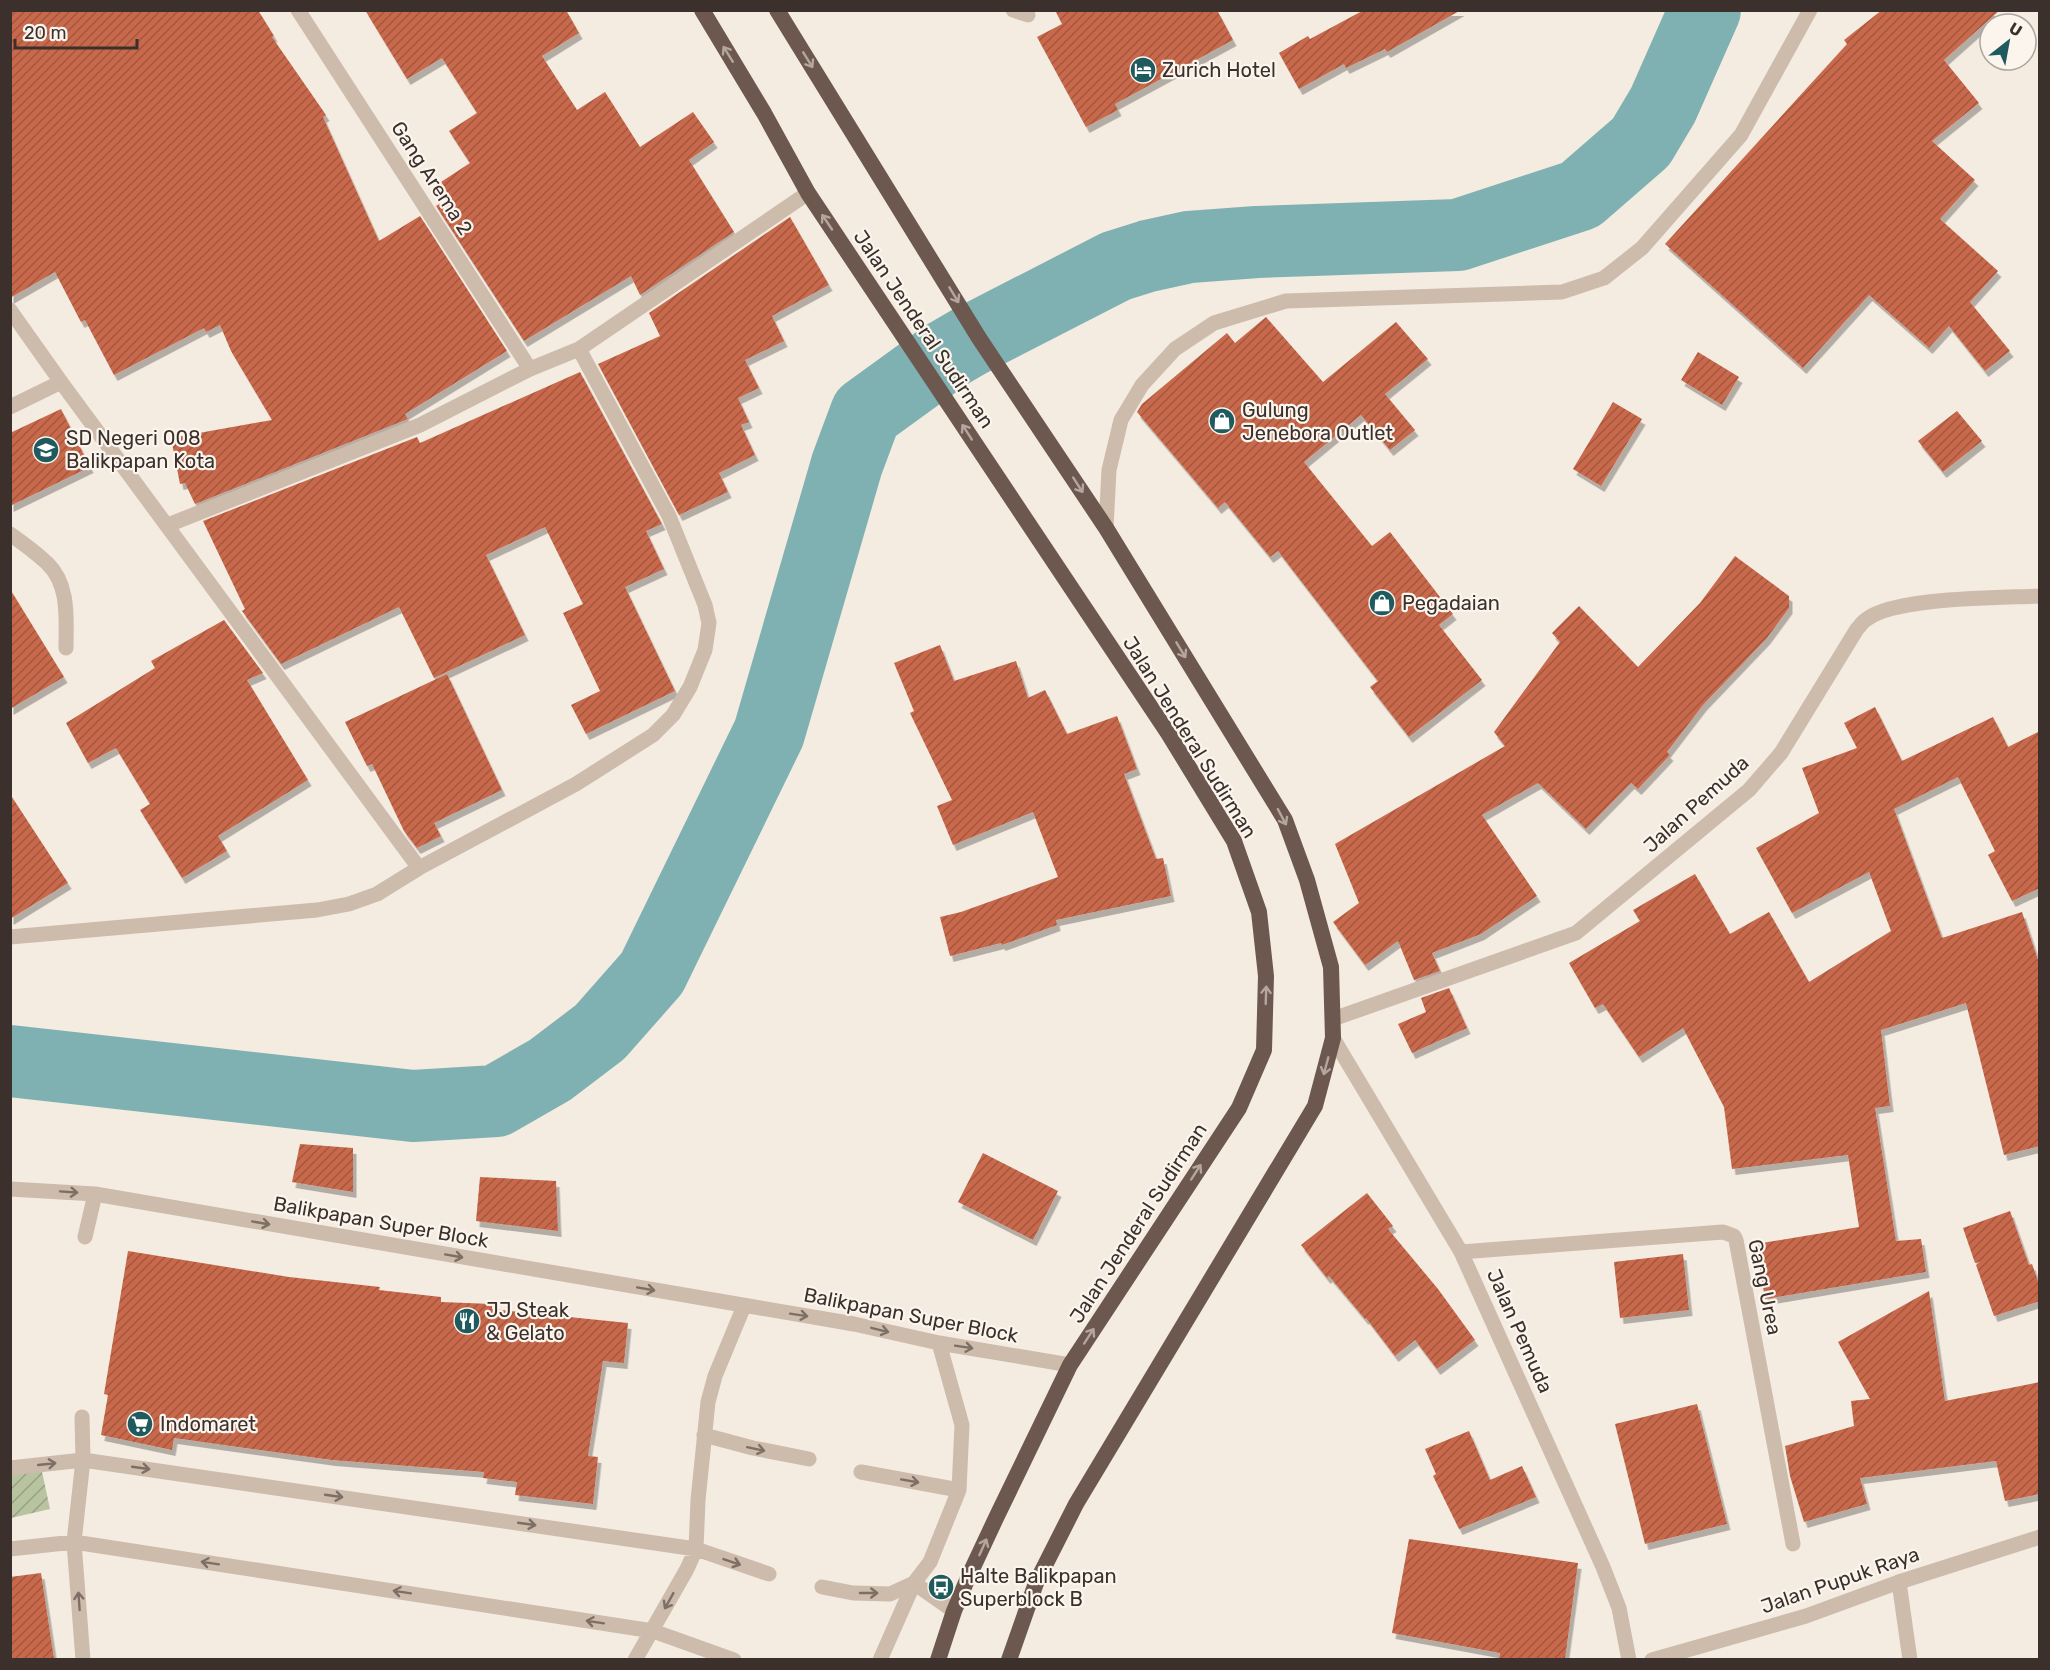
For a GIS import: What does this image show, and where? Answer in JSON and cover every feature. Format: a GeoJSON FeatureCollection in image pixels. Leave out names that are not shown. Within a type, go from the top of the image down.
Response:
{"type":"FeatureCollection","features":[{"type":"Feature","properties":{"kind":"highway","name":"Jalan Jenderal Sudirman"},"geometry":{"type":"LineString","coordinates":[[702,10],[764,112],[808,193],[1168,733],[1234,841],[1259,912],[1266,976],[1264,1050],[1239,1108],[1070,1365],[954,1611],[938,1659]]}},
{"type":"Feature","properties":{"kind":"highway","name":"Jalan Jenderal Sudirman"},"geometry":{"type":"LineString","coordinates":[[777,10],[924,245],[979,338],[1106,528],[1285,820],[1307,880],[1330,967],[1333,1038],[1315,1106],[1076,1504],[1036,1583],[1009,1659]]}},
{"type":"Feature","properties":{"kind":"street","name":"Gang Arema 2"},"geometry":{"type":"LineString","coordinates":[[298,10],[530,369]]}},
{"type":"Feature","properties":{"kind":"street"},"geometry":{"type":"LineString","coordinates":[[1106,528],[1109,470],[1121,420],[1142,385],[1176,350],[1214,323],[1286,301],[1562,292],[1604,278],[1642,248],[1741,135],[1810,10]]}},
{"type":"Feature","properties":{"kind":"street"},"geometry":{"type":"LineString","coordinates":[[168,525],[420,425],[530,369],[579,349],[808,193]]}},
{"type":"Feature","properties":{"kind":"street"},"geometry":{"type":"LineString","coordinates":[[10,310],[420,868]]}},
{"type":"Feature","properties":{"kind":"street"},"geometry":{"type":"LineString","coordinates":[[10,937],[317,910],[349,904],[376,894],[576,784],[652,735],[673,715],[690,687],[705,650],[709,623],[705,605],[673,526],[579,349]]}},
{"type":"Feature","properties":{"kind":"street"},"geometry":{"type":"LineString","coordinates":[[10,407],[61,382]]}},
{"type":"Feature","properties":{"kind":"street"},"geometry":{"type":"LineString","coordinates":[[10,534],[47,563],[56,573],[62,586],[66,615],[66,648]]}},
{"type":"Feature","properties":{"kind":"street","name":"Jalan Pemuda"},"geometry":{"type":"LineString","coordinates":[[1333,1019],[1576,933],[1749,790],[1781,753],[1857,629],[1866,619],[1912,604],[2040,596]]}},
{"type":"Feature","properties":{"kind":"street","name":"Jalan Pemuda"},"geometry":{"type":"LineString","coordinates":[[1333,1038],[1461,1252],[1603,1567],[1619,1608],[1629,1659]]}},
{"type":"Feature","properties":{"kind":"street","name":"Balikpapan Super Block"},"geometry":{"type":"LineString","coordinates":[[10,1189],[95,1194],[854,1324],[939,1344],[1070,1365]]}},
{"type":"Feature","properties":{"kind":"street"},"geometry":{"type":"LineString","coordinates":[[85,1238],[95,1194]]}},
{"type":"Feature","properties":{"kind":"street","name":"Gang Urea"},"geometry":{"type":"LineString","coordinates":[[1461,1252],[1723,1232],[1734,1236],[1793,1544]]}},
{"type":"Feature","properties":{"kind":"street"},"geometry":{"type":"LineString","coordinates":[[635,1659],[653,1631],[696,1549],[698,1500],[708,1402],[715,1376],[744,1306]]}},
{"type":"Feature","properties":{"kind":"street"},"geometry":{"type":"LineString","coordinates":[[880,1659],[914,1583],[930,1562],[959,1490],[962,1425],[939,1344]]}},
{"type":"Feature","properties":{"kind":"street"},"geometry":{"type":"LineString","coordinates":[[82,1417],[83,1460],[74,1542],[83,1659]]}},
{"type":"Feature","properties":{"kind":"street"},"geometry":{"type":"LineString","coordinates":[[704,1435],[809,1459]]}},
{"type":"Feature","properties":{"kind":"street"},"geometry":{"type":"LineString","coordinates":[[10,1468],[83,1460],[696,1549],[769,1574]]}},
{"type":"Feature","properties":{"kind":"street"},"geometry":{"type":"LineString","coordinates":[[861,1472],[959,1490]]}},
{"type":"Feature","properties":{"kind":"street","name":"Jalan Pupuk Raya"},"geometry":{"type":"LineString","coordinates":[[1652,1659],[1806,1616],[1899,1582],[2040,1537]]}},
{"type":"Feature","properties":{"kind":"street"},"geometry":{"type":"LineString","coordinates":[[10,1549],[74,1542],[653,1631],[734,1659]]}},
{"type":"Feature","properties":{"kind":"street"},"geometry":{"type":"LineString","coordinates":[[1899,1582],[1910,1659]]}},
{"type":"Feature","properties":{"kind":"street"},"geometry":{"type":"LineString","coordinates":[[914,1583],[954,1611]]}},
{"type":"Feature","properties":{"kind":"street"},"geometry":{"type":"LineString","coordinates":[[822,1587],[853,1593],[890,1594],[914,1583]]}},
{"type":"Feature","properties":{"kind":"green space"},"geometry":{"type":"Polygon","coordinates":[[[41,1467],[50,1509],[11,1518],[10,1473],[41,1467]]]}},
{"type":"Feature","properties":{"kind":"building"},"geometry":{"type":"Polygon","coordinates":[[[10,10],[258,10],[274,36],[272,37],[326,115],[323,117],[379,241],[420,216],[507,351],[405,414],[408,419],[195,504],[185,483],[180,484],[171,438],[272,420],[231,351],[220,325],[206,332],[204,328],[114,375],[85,320],[81,322],[55,272],[10,298],[10,10]]]}},
{"type":"Feature","properties":{"kind":"building"},"geometry":{"type":"Polygon","coordinates":[[[365,10],[566,10],[579,33],[542,56],[577,110],[605,92],[640,147],[693,112],[714,142],[689,160],[734,232],[640,295],[631,276],[524,341],[436,206],[450,197],[441,182],[470,163],[449,131],[477,113],[442,58],[407,79],[365,10]]]}},
{"type":"Feature","properties":{"kind":"building","name":"Zurich Hotel"},"geometry":{"type":"Polygon","coordinates":[[[1055,10],[1217,10],[1233,40],[1115,104],[1118,110],[1086,127],[1037,37],[1062,24],[1055,10]]]}},
{"type":"Feature","properties":{"kind":"building"},"geometry":{"type":"Polygon","coordinates":[[[1364,10],[1461,10],[1387,52],[1385,49],[1346,68],[1344,64],[1299,89],[1279,53],[1308,36],[1310,39],[1364,10]]]}},
{"type":"Feature","properties":{"kind":"building"},"geometry":{"type":"Polygon","coordinates":[[[1882,10],[2000,10],[1978,12],[1978,30],[1944,60],[1979,103],[1932,141],[1975,180],[1940,219],[1998,271],[1970,302],[2010,351],[1985,371],[1949,326],[1929,348],[1869,295],[1803,368],[1665,244],[1847,44],[1844,40],[1882,10]]]}},
{"type":"Feature","properties":{"kind":"building"},"geometry":{"type":"Polygon","coordinates":[[[790,217],[829,285],[772,316],[784,341],[745,360],[759,388],[738,398],[749,422],[741,425],[755,455],[719,473],[728,492],[679,515],[598,364],[660,336],[649,313],[790,217]]]}},
{"type":"Feature","properties":{"kind":"building"},"geometry":{"type":"Polygon","coordinates":[[[1266,317],[1323,382],[1396,322],[1428,359],[1385,394],[1415,430],[1390,450],[1361,415],[1304,462],[1372,546],[1390,532],[1453,614],[1439,625],[1482,680],[1409,737],[1370,687],[1378,681],[1278,551],[1270,557],[1225,502],[1218,508],[1137,412],[1142,404],[1227,333],[1235,343],[1266,317]]]}},
{"type":"Feature","properties":{"kind":"building"},"geometry":{"type":"Polygon","coordinates":[[[1698,352],[1739,377],[1722,405],[1681,380],[1698,352]]]}},
{"type":"Feature","properties":{"kind":"building"},"geometry":{"type":"Polygon","coordinates":[[[580,372],[662,524],[646,531],[664,569],[625,587],[675,691],[586,734],[571,705],[600,691],[563,613],[583,604],[545,527],[486,555],[525,635],[434,678],[399,607],[281,664],[242,611],[245,609],[203,521],[417,437],[420,443],[580,372]]]}},
{"type":"Feature","properties":{"kind":"building"},"geometry":{"type":"Polygon","coordinates":[[[1613,402],[1642,419],[1601,486],[1573,469],[1613,402]]]}},
{"type":"Feature","properties":{"kind":"building","name":"SD Negeri 008 Balikpapan Kota"},"geometry":{"type":"Polygon","coordinates":[[[61,409],[90,467],[10,506],[10,433],[61,409]]]}},
{"type":"Feature","properties":{"kind":"building"},"geometry":{"type":"Polygon","coordinates":[[[1957,411],[1982,441],[1943,472],[1918,441],[1957,411]]]}},
{"type":"Feature","properties":{"kind":"building"},"geometry":{"type":"Polygon","coordinates":[[[1735,556],[1789,596],[1789,608],[1767,638],[1703,705],[1667,752],[1670,755],[1638,789],[1631,783],[1586,829],[1538,783],[1482,815],[1537,896],[1481,934],[1432,953],[1440,971],[1414,980],[1398,941],[1365,965],[1333,922],[1359,903],[1335,844],[1505,746],[1494,732],[1560,642],[1552,633],[1579,606],[1638,667],[1700,603],[1735,556]]]}},
{"type":"Feature","properties":{"kind":"building"},"geometry":{"type":"Polygon","coordinates":[[[10,589],[64,677],[10,709],[10,589]]]}},
{"type":"Feature","properties":{"kind":"building"},"geometry":{"type":"Polygon","coordinates":[[[224,620],[263,673],[247,680],[308,780],[218,836],[227,851],[182,878],[140,810],[150,804],[116,748],[88,763],[66,723],[155,668],[151,661],[224,620]]]}},
{"type":"Feature","properties":{"kind":"building"},"geometry":{"type":"Polygon","coordinates":[[[940,645],[954,681],[1016,661],[1028,698],[1045,690],[1067,734],[1117,716],[1137,769],[1124,774],[1156,859],[1163,858],[1171,896],[1056,920],[1057,925],[1002,945],[1001,943],[950,956],[940,917],[961,912],[1058,877],[1033,812],[953,845],[937,806],[952,800],[910,713],[914,711],[894,663],[940,645]]]}},
{"type":"Feature","properties":{"kind":"building"},"geometry":{"type":"Polygon","coordinates":[[[447,674],[502,790],[434,823],[441,836],[417,848],[404,831],[372,764],[367,766],[345,722],[447,674]]]}},
{"type":"Feature","properties":{"kind":"building"},"geometry":{"type":"Polygon","coordinates":[[[1875,707],[1902,761],[1993,717],[2008,747],[2040,731],[2040,888],[2012,901],[1988,855],[1995,851],[1958,777],[1894,809],[1942,938],[2022,912],[2040,966],[2040,1146],[2004,1155],[1966,1003],[1881,1030],[1890,1106],[1875,1108],[1896,1241],[1921,1239],[1926,1272],[1765,1299],[1756,1244],[1859,1227],[1848,1155],[1732,1169],[1724,1107],[1683,1028],[1639,1057],[1603,1004],[1595,1008],[1569,963],[1640,921],[1633,910],[1695,874],[1730,934],[1769,912],[1809,982],[1891,931],[1869,872],[1792,913],[1756,848],[1819,813],[1802,768],[1857,748],[1844,723],[1875,707]]]}},
{"type":"Feature","properties":{"kind":"building"},"geometry":{"type":"Polygon","coordinates":[[[10,794],[68,883],[10,919],[10,794]]]}},
{"type":"Feature","properties":{"kind":"building"},"geometry":{"type":"Polygon","coordinates":[[[1449,988],[1467,1028],[1412,1053],[1398,1024],[1426,1012],[1421,998],[1449,988]]]}},
{"type":"Feature","properties":{"kind":"building"},"geometry":{"type":"Polygon","coordinates":[[[300,1144],[353,1148],[353,1192],[292,1182],[300,1144]]]}},
{"type":"Feature","properties":{"kind":"building"},"geometry":{"type":"Polygon","coordinates":[[[983,1153],[1058,1191],[1033,1240],[958,1202],[983,1153]]]}},
{"type":"Feature","properties":{"kind":"building"},"geometry":{"type":"Polygon","coordinates":[[[480,1177],[556,1181],[558,1231],[476,1221],[480,1177]]]}},
{"type":"Feature","properties":{"kind":"building"},"geometry":{"type":"Polygon","coordinates":[[[1367,1193],[1393,1226],[1388,1229],[1438,1289],[1475,1340],[1437,1369],[1415,1340],[1395,1356],[1366,1318],[1329,1276],[1327,1278],[1301,1245],[1367,1193]]]}},
{"type":"Feature","properties":{"kind":"building"},"geometry":{"type":"Polygon","coordinates":[[[2010,1211],[2029,1265],[2032,1264],[2040,1287],[2040,1301],[1994,1316],[1976,1265],[1980,1262],[1975,1263],[1963,1228],[2010,1211]]]}},
{"type":"Feature","properties":{"kind":"building"},"geometry":{"type":"Polygon","coordinates":[[[128,1251],[289,1277],[380,1287],[379,1290],[441,1297],[441,1302],[492,1304],[492,1309],[628,1323],[624,1363],[603,1361],[588,1456],[598,1457],[593,1504],[515,1495],[517,1482],[483,1478],[484,1472],[332,1460],[174,1438],[172,1450],[101,1435],[108,1395],[104,1394],[128,1251]]]}},
{"type":"Feature","properties":{"kind":"building"},"geometry":{"type":"Polygon","coordinates":[[[1683,1254],[1689,1310],[1620,1318],[1614,1262],[1683,1254]]]}},
{"type":"Feature","properties":{"kind":"building"},"geometry":{"type":"Polygon","coordinates":[[[1929,1291],[1945,1401],[2040,1382],[2040,1494],[2005,1501],[1996,1461],[1860,1478],[1867,1504],[1804,1522],[1790,1476],[1785,1446],[1854,1426],[1851,1401],[1870,1399],[1838,1342],[1929,1291]]]}},
{"type":"Feature","properties":{"kind":"building"},"geometry":{"type":"Polygon","coordinates":[[[1697,1404],[1727,1524],[1645,1544],[1615,1424],[1697,1404]]]}},
{"type":"Feature","properties":{"kind":"building"},"geometry":{"type":"Polygon","coordinates":[[[1469,1431],[1490,1480],[1522,1466],[1536,1497],[1459,1529],[1433,1476],[1436,1474],[1425,1449],[1469,1431]]]}},
{"type":"Feature","properties":{"kind":"building"},"geometry":{"type":"Polygon","coordinates":[[[1409,1539],[1578,1563],[1565,1659],[1499,1659],[1500,1653],[1392,1633],[1409,1539]]]}},
{"type":"Feature","properties":{"kind":"building"},"geometry":{"type":"Polygon","coordinates":[[[41,1573],[54,1659],[10,1659],[10,1577],[41,1573]]]}},
{"type":"Feature","properties":{"kind":"waterway"},"geometry":{"type":"LineString","coordinates":[[10,1061],[413,1106],[496,1101],[550,1070],[600,1032],[652,973],[769,733],[847,464],[866,413],[946,355],[970,341],[1116,266],[1148,256],[1189,247],[1257,242],[1458,235],[1580,195],[1641,142],[1663,105],[1705,10]]}},
{"type":"Feature","properties":{"kind":"place","name":"Zurich Hotel"},"geometry":{"type":"Point","coordinates":[1143,70]}},
{"type":"Feature","properties":{"kind":"place","name":"Gulung Jenebora Outlet"},"geometry":{"type":"Point","coordinates":[1222,421]}},
{"type":"Feature","properties":{"kind":"place","name":"SD Negeri 008 Balikpapan Kota"},"geometry":{"type":"Point","coordinates":[46,450]}},
{"type":"Feature","properties":{"kind":"place","name":"Pegadaian"},"geometry":{"type":"Point","coordinates":[1382,603]}},
{"type":"Feature","properties":{"kind":"place","name":"JJ Steak & Gelato"},"geometry":{"type":"Point","coordinates":[467,1321]}},
{"type":"Feature","properties":{"kind":"place","name":"Indomaret"},"geometry":{"type":"Point","coordinates":[140,1424]}},
{"type":"Feature","properties":{"kind":"place","name":"Halte Balikpapan Superblock B"},"geometry":{"type":"Point","coordinates":[941,1587]}}]}
